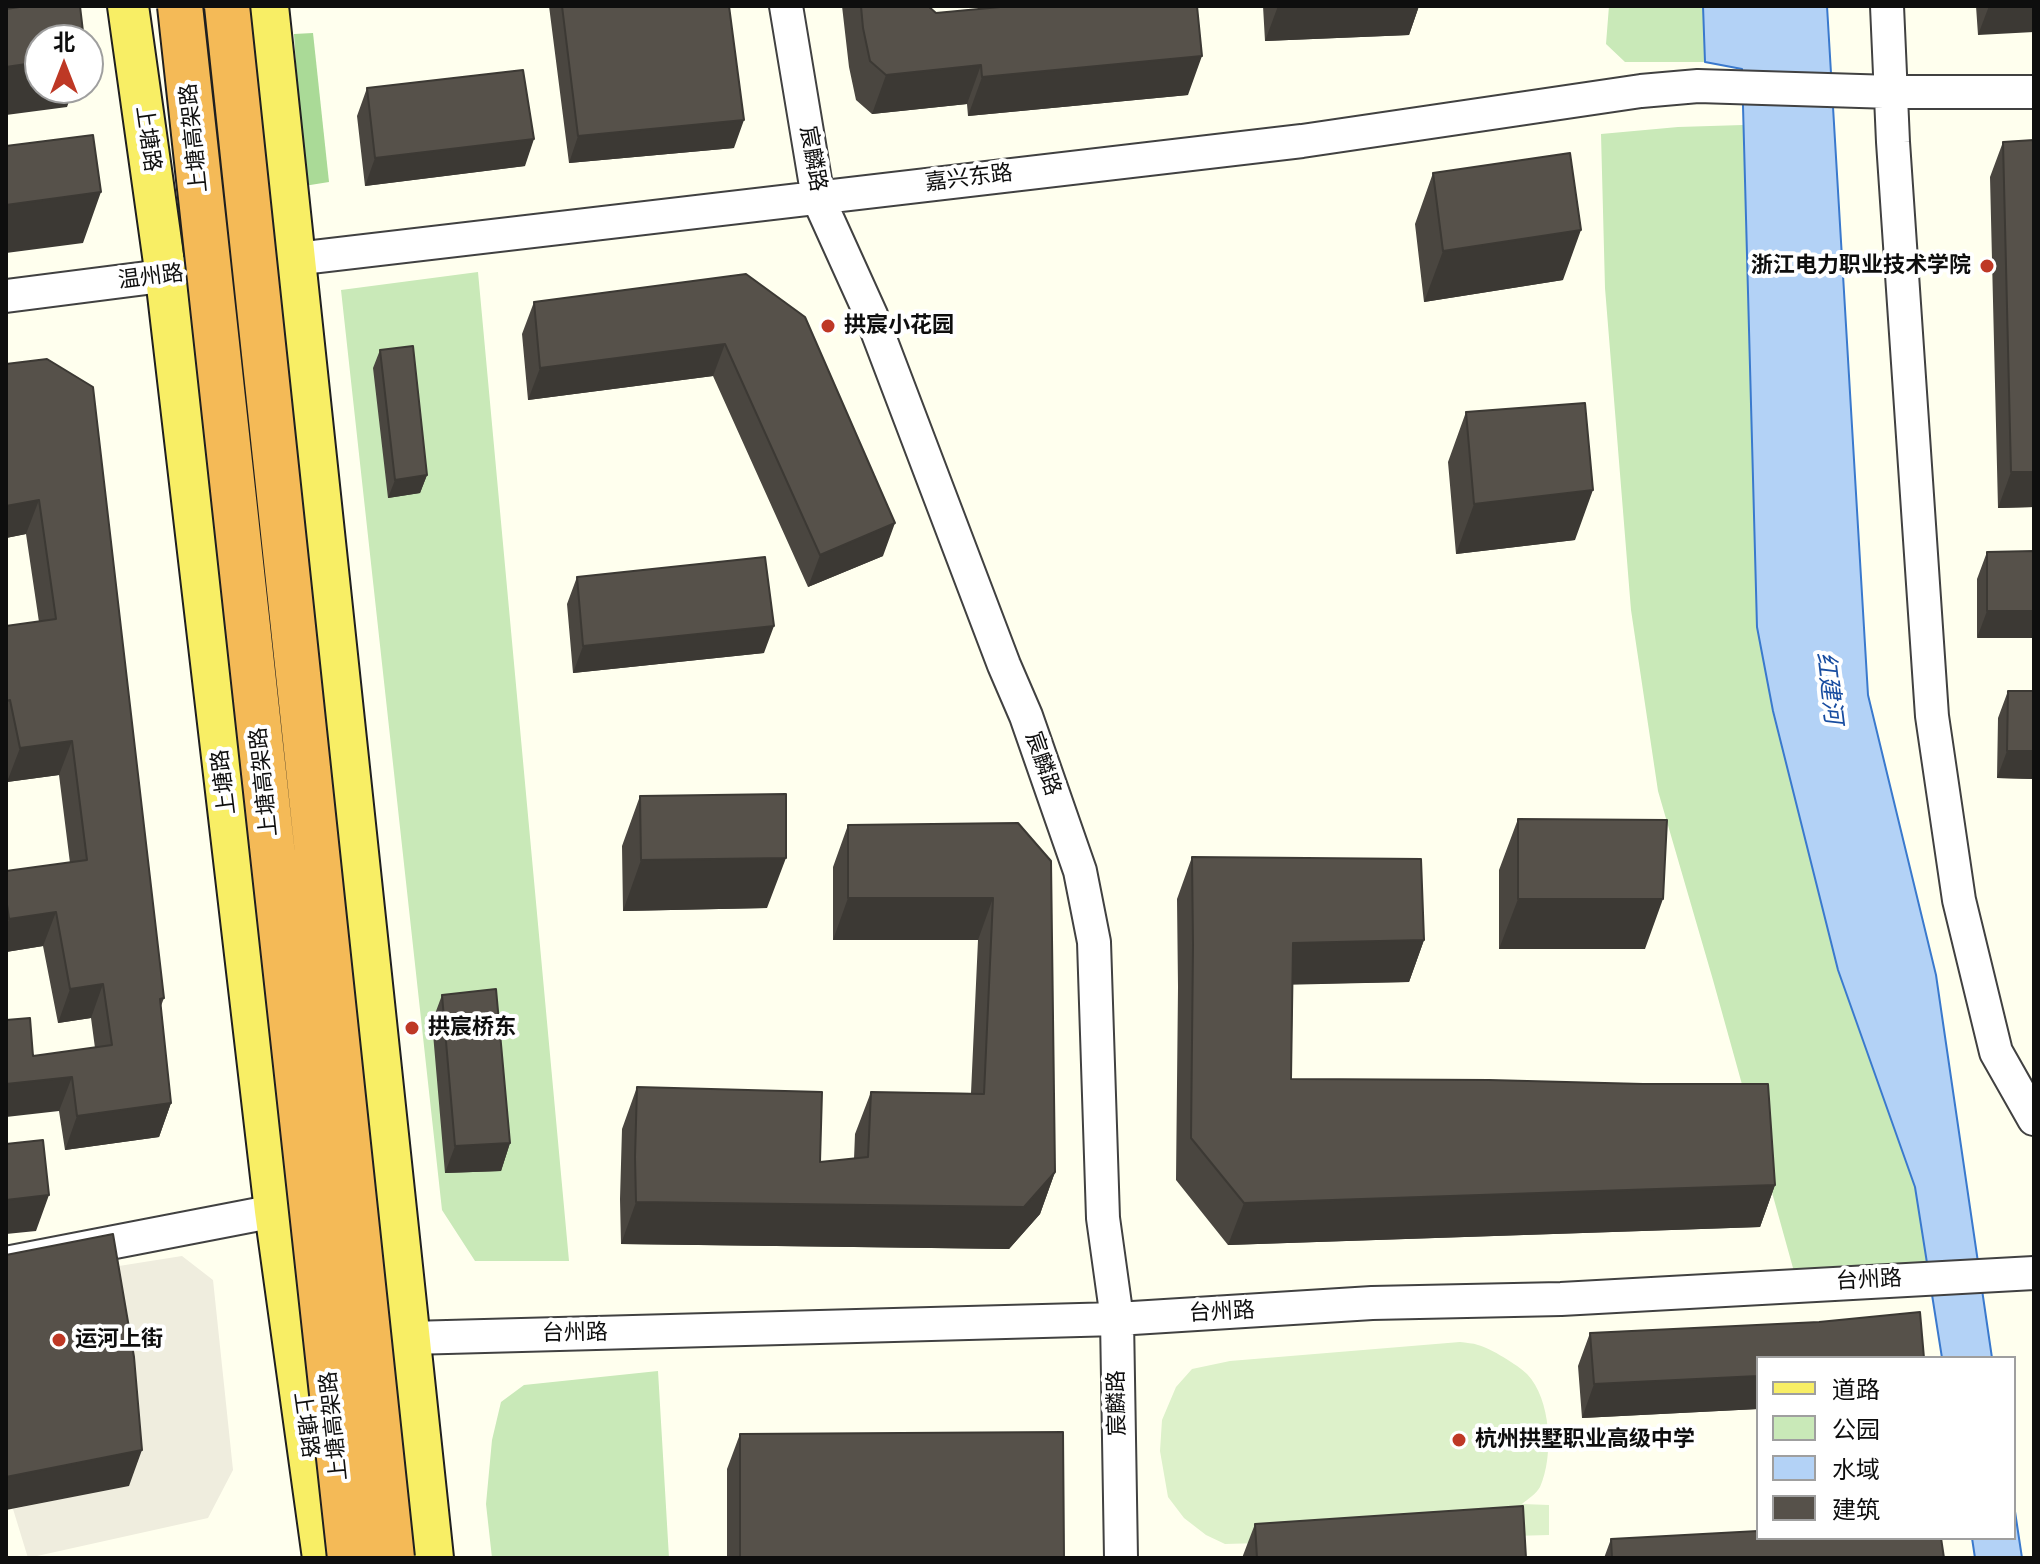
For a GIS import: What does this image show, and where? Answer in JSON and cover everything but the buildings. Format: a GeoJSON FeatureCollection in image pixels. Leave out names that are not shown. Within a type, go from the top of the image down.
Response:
{"type":"FeatureCollection","features":[{"type":"Feature","properties":{"kind":"highway","name":"上塘高架路"},"geometry":{"type":"LineString","coordinates":[[180,6],[325,1557]]}},
{"type":"Feature","properties":{"kind":"highway","name":"上塘高架路"},"geometry":{"type":"LineString","coordinates":[[227,6],[392,1558]]}},
{"type":"Feature","properties":{"kind":"main road","name":"上塘路"},"geometry":{"type":"LineString","coordinates":[[128,6],[166,277],[275,1211],[325,1557]]}},
{"type":"Feature","properties":{"kind":"main road"},"geometry":{"type":"LineString","coordinates":[[268,6],[433,1558]]}},
{"type":"Feature","properties":{"kind":"street","name":"宸麟路"},"geometry":{"type":"LineString","coordinates":[[786,6],[818,198],[871,315],[1026,716],[1080,871],[1094,942],[1103,1218],[1117,1319],[1121,1558]]}},
{"type":"Feature","properties":{"kind":"street"},"geometry":{"type":"LineString","coordinates":[[1887,6],[1893,142],[1932,716],[1959,900],[1996,1052],[2034,1119]]}},
{"type":"Feature","properties":{"kind":"street","name":"嘉兴东路"},"geometry":{"type":"LineString","coordinates":[[295,259],[1302,141],[1641,91],[1698,86],[1892,92],[2034,92]]}},
{"type":"Feature","properties":{"kind":"street","name":"温州路"},"geometry":{"type":"LineString","coordinates":[[6,296],[295,259]]}},
{"type":"Feature","properties":{"kind":"street"},"geometry":{"type":"LineString","coordinates":[[6,1263],[275,1211]]}},
{"type":"Feature","properties":{"kind":"street","name":"台州路"},"geometry":{"type":"LineString","coordinates":[[410,1338],[1117,1319],[1372,1303],[1561,1299],[2034,1273]]}},
{"type":"Feature","properties":{"kind":"green space"},"geometry":{"type":"Polygon","coordinates":[[[1609,6],[1703,6],[1705,62],[1625,62],[1606,44],[1609,6]]]}},
{"type":"Feature","properties":{"kind":"green space"},"geometry":{"type":"Polygon","coordinates":[[[313,33],[329,182],[304,186],[294,34],[313,33]]]}},
{"type":"Feature","properties":{"kind":"green space"},"geometry":{"type":"Polygon","coordinates":[[[1743,125],[1757,627],[1773,711],[1838,970],[1915,1187],[1929,1278],[1798,1286],[1658,791],[1631,610],[1605,288],[1601,134],[1743,125]]]}},
{"type":"Feature","properties":{"kind":"green space"},"geometry":{"type":"Polygon","coordinates":[[[478,272],[569,1261],[475,1261],[442,1210],[341,290],[478,272]]]}},
{"type":"Feature","properties":{"kind":"green space"},"geometry":{"type":"Polygon","coordinates":[[[1460,1342],[1483,1347],[1517,1366],[1527,1374],[1541,1398],[1548,1428],[1547,1460],[1540,1487],[1522,1504],[1549,1505],[1549,1535],[1225,1544],[1206,1535],[1184,1518],[1168,1497],[1160,1451],[1162,1420],[1176,1387],[1192,1369],[1230,1361],[1460,1342]]]}},
{"type":"Feature","properties":{"kind":"green space"},"geometry":{"type":"Polygon","coordinates":[[[658,1371],[669,1558],[492,1558],[486,1504],[492,1440],[501,1402],[524,1385],[658,1371]]]}},
{"type":"Feature","properties":{"kind":"shaded area"},"geometry":{"type":"Polygon","coordinates":[[[182,1256],[213,1280],[233,1470],[208,1518],[28,1558],[13,1509],[129,1485],[100,1269],[182,1256]]]}},
{"type":"Feature","properties":{"kind":"water","name":"红建河"},"geometry":{"type":"Polygon","coordinates":[[[1703,6],[1827,6],[1868,695],[1936,975],[1992,1356],[1942,1356],[1915,1187],[1838,970],[1773,711],[1757,627],[1742,69],[1705,62],[1703,6]]]}},
{"type":"Feature","properties":{"kind":"water"},"geometry":{"type":"Polygon","coordinates":[[[2016,1518],[2022,1558],[1975,1558],[1972,1540],[2016,1540],[2016,1518]]]}},
{"type":"Feature","properties":{"kind":"place","name":"浙江电力职业技术学院"},"geometry":{"type":"Point","coordinates":[1987,266]}},
{"type":"Feature","properties":{"kind":"place","name":"拱宸小花园"},"geometry":{"type":"Point","coordinates":[828,326]}},
{"type":"Feature","properties":{"kind":"place","name":"拱宸桥东"},"geometry":{"type":"Point","coordinates":[412,1028]}},
{"type":"Feature","properties":{"kind":"place","name":"运河上街"},"geometry":{"type":"Point","coordinates":[59,1340]}},
{"type":"Feature","properties":{"kind":"place","name":"杭州拱墅职业高级中学"},"geometry":{"type":"Point","coordinates":[1459,1440]}}]}
